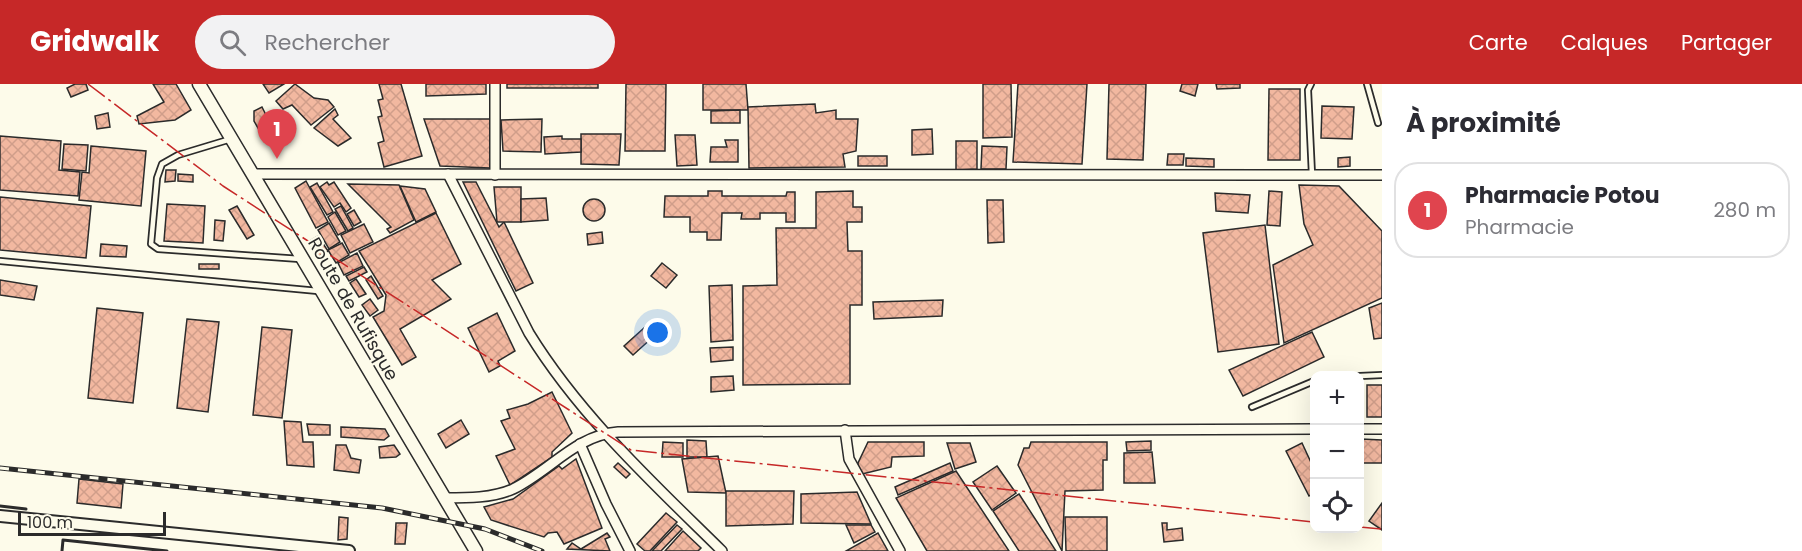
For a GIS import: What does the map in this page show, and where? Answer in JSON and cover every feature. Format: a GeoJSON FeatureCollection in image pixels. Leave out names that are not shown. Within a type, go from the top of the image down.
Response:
{"type":"FeatureCollection","features":[{"type":"Feature","properties":{"kind":"main road","name":"Route de Rufisque"},"geometry":{"type":"LineString","coordinates":[[199,84],[476,551]]}},
{"type":"Feature","properties":{"kind":"street"},"geometry":{"type":"LineString","coordinates":[[495,84],[495,175]]}},
{"type":"Feature","properties":{"kind":"street"},"geometry":{"type":"LineString","coordinates":[[254,174],[1382,176]]}},
{"type":"Feature","properties":{"kind":"street"},"geometry":{"type":"LineString","coordinates":[[448,174],[529,333],[544,357],[631,462],[722,551]]}},
{"type":"Feature","properties":{"kind":"street"},"geometry":{"type":"LineString","coordinates":[[445,498],[484,497],[511,490],[580,444],[605,433],[1310,429]]}},
{"type":"Feature","properties":{"kind":"street"},"geometry":{"type":"LineString","coordinates":[[1364,429],[1382,429]]}},
{"type":"Feature","properties":{"kind":"street"},"geometry":{"type":"LineString","coordinates":[[845,430],[849,459],[900,551]]}},
{"type":"Feature","properties":{"kind":"street"},"geometry":{"type":"LineString","coordinates":[[580,444],[630,551]]}},
{"type":"Feature","properties":{"kind":"street"},"geometry":{"type":"LineString","coordinates":[[0,516],[348,551]]}},
{"type":"Feature","properties":{"kind":"lane"},"geometry":{"type":"LineString","coordinates":[[1311,84],[1308,90],[1312,175]]}},
{"type":"Feature","properties":{"kind":"lane"},"geometry":{"type":"LineString","coordinates":[[1367,84],[1378,123]]}},
{"type":"Feature","properties":{"kind":"lane"},"geometry":{"type":"LineString","coordinates":[[232,139],[178,155],[162,164],[157,178],[152,244],[158,249],[303,259]]}},
{"type":"Feature","properties":{"kind":"lane"},"geometry":{"type":"LineString","coordinates":[[0,261],[321,291]]}},
{"type":"Feature","properties":{"kind":"lane"},"geometry":{"type":"LineString","coordinates":[[1364,376],[1382,375]]}},
{"type":"Feature","properties":{"kind":"lane"},"geometry":{"type":"LineString","coordinates":[[1252,407],[1310,383]]}},
{"type":"Feature","properties":{"kind":"building"},"geometry":{"type":"Polygon","coordinates":[[[75,84],[86,84],[88,90],[71,97],[67,88],[75,84]]]}},
{"type":"Feature","properties":{"kind":"building"},"geometry":{"type":"Polygon","coordinates":[[[153,84],[176,84],[191,110],[175,120],[139,124],[137,116],[164,102],[153,84]]]}},
{"type":"Feature","properties":{"kind":"building"},"geometry":{"type":"Polygon","coordinates":[[[263,84],[284,84],[269,93],[263,84]]]}},
{"type":"Feature","properties":{"kind":"building"},"geometry":{"type":"Polygon","coordinates":[[[295,84],[314,98],[328,100],[334,107],[311,125],[292,105],[283,109],[276,101],[295,84]]]}},
{"type":"Feature","properties":{"kind":"building"},"geometry":{"type":"Polygon","coordinates":[[[379,84],[401,84],[422,156],[384,167],[378,143],[384,141],[378,117],[382,116],[378,100],[383,99],[379,84]]]}},
{"type":"Feature","properties":{"kind":"building"},"geometry":{"type":"Polygon","coordinates":[[[426,84],[486,84],[486,94],[426,96],[426,84]]]}},
{"type":"Feature","properties":{"kind":"building"},"geometry":{"type":"Polygon","coordinates":[[[507,84],[598,84],[598,88],[507,88],[507,84]]]}},
{"type":"Feature","properties":{"kind":"building"},"geometry":{"type":"Polygon","coordinates":[[[626,84],[666,84],[665,151],[625,151],[626,84]]]}},
{"type":"Feature","properties":{"kind":"building"},"geometry":{"type":"Polygon","coordinates":[[[703,84],[746,84],[748,110],[703,110],[703,84]]]}},
{"type":"Feature","properties":{"kind":"building"},"geometry":{"type":"Polygon","coordinates":[[[983,84],[1011,84],[1012,137],[983,138],[983,84]]]}},
{"type":"Feature","properties":{"kind":"building"},"geometry":{"type":"Polygon","coordinates":[[[1018,84],[1087,84],[1082,164],[1013,162],[1018,84]]]}},
{"type":"Feature","properties":{"kind":"building"},"geometry":{"type":"Polygon","coordinates":[[[1109,84],[1146,84],[1143,160],[1107,159],[1109,84]]]}},
{"type":"Feature","properties":{"kind":"building"},"geometry":{"type":"Polygon","coordinates":[[[1182,84],[1198,84],[1195,96],[1180,91],[1182,84]]]}},
{"type":"Feature","properties":{"kind":"building"},"geometry":{"type":"Polygon","coordinates":[[[1216,84],[1240,84],[1240,88],[1217,89],[1216,84]]]}},
{"type":"Feature","properties":{"kind":"building"},"geometry":{"type":"Polygon","coordinates":[[[1269,89],[1300,89],[1300,160],[1268,160],[1269,89]]]}},
{"type":"Feature","properties":{"kind":"building"},"geometry":{"type":"Polygon","coordinates":[[[815,104],[816,113],[836,110],[836,119],[858,119],[856,151],[843,154],[845,167],[749,168],[748,107],[815,104]]]}},
{"type":"Feature","properties":{"kind":"building"},"geometry":{"type":"Polygon","coordinates":[[[1322,106],[1354,107],[1352,139],[1321,138],[1322,106]]]}},
{"type":"Feature","properties":{"kind":"building"},"geometry":{"type":"Polygon","coordinates":[[[262,107],[266,115],[272,112],[274,116],[274,121],[268,124],[273,132],[263,137],[254,121],[254,111],[262,107]]]}},
{"type":"Feature","properties":{"kind":"building"},"geometry":{"type":"Polygon","coordinates":[[[335,109],[338,115],[333,119],[351,138],[338,146],[314,128],[335,109]]]}},
{"type":"Feature","properties":{"kind":"building"},"geometry":{"type":"Polygon","coordinates":[[[740,110],[740,123],[711,123],[711,111],[740,110]]]}},
{"type":"Feature","properties":{"kind":"building"},"geometry":{"type":"Polygon","coordinates":[[[108,113],[110,127],[97,129],[95,116],[108,113]]]}},
{"type":"Feature","properties":{"kind":"building"},"geometry":{"type":"Polygon","coordinates":[[[424,119],[490,119],[490,168],[440,166],[424,119]]]}},
{"type":"Feature","properties":{"kind":"building"},"geometry":{"type":"Polygon","coordinates":[[[542,119],[541,152],[503,151],[501,120],[542,119]]]}},
{"type":"Feature","properties":{"kind":"building"},"geometry":{"type":"Polygon","coordinates":[[[932,129],[933,154],[912,155],[912,130],[932,129]]]}},
{"type":"Feature","properties":{"kind":"building"},"geometry":{"type":"Polygon","coordinates":[[[581,134],[621,134],[619,165],[581,164],[581,134]]]}},
{"type":"Feature","properties":{"kind":"building"},"geometry":{"type":"Polygon","coordinates":[[[675,135],[695,135],[697,165],[677,166],[675,135]]]}},
{"type":"Feature","properties":{"kind":"building"},"geometry":{"type":"Polygon","coordinates":[[[0,136],[61,141],[59,170],[80,172],[78,196],[0,190],[0,136]]]}},
{"type":"Feature","properties":{"kind":"building"},"geometry":{"type":"Polygon","coordinates":[[[562,136],[562,139],[581,139],[581,152],[545,154],[544,137],[562,136]]]}},
{"type":"Feature","properties":{"kind":"building"},"geometry":{"type":"Polygon","coordinates":[[[725,140],[738,140],[738,162],[710,162],[711,147],[727,147],[725,140]]]}},
{"type":"Feature","properties":{"kind":"building"},"geometry":{"type":"Polygon","coordinates":[[[956,141],[977,141],[977,169],[956,170],[956,141]]]}},
{"type":"Feature","properties":{"kind":"building"},"geometry":{"type":"Polygon","coordinates":[[[64,144],[88,145],[86,171],[62,169],[64,144]]]}},
{"type":"Feature","properties":{"kind":"building"},"geometry":{"type":"Polygon","coordinates":[[[91,146],[146,151],[141,206],[79,200],[82,172],[89,173],[91,146]]]}},
{"type":"Feature","properties":{"kind":"building"},"geometry":{"type":"Polygon","coordinates":[[[982,146],[1007,147],[1006,169],[981,169],[982,146]]]}},
{"type":"Feature","properties":{"kind":"building"},"geometry":{"type":"Polygon","coordinates":[[[1168,154],[1184,154],[1183,165],[1167,165],[1168,154]]]}},
{"type":"Feature","properties":{"kind":"building"},"geometry":{"type":"Polygon","coordinates":[[[858,156],[887,156],[887,166],[858,166],[858,156]]]}},
{"type":"Feature","properties":{"kind":"building"},"geometry":{"type":"Polygon","coordinates":[[[1350,157],[1350,166],[1338,167],[1338,158],[1350,157]]]}},
{"type":"Feature","properties":{"kind":"building"},"geometry":{"type":"Polygon","coordinates":[[[1186,158],[1214,159],[1214,167],[1186,166],[1186,158]]]}},
{"type":"Feature","properties":{"kind":"building"},"geometry":{"type":"Polygon","coordinates":[[[166,170],[176,170],[175,181],[165,182],[166,170]]]}},
{"type":"Feature","properties":{"kind":"building"},"geometry":{"type":"Polygon","coordinates":[[[178,174],[193,175],[193,182],[178,181],[178,174]]]}},
{"type":"Feature","properties":{"kind":"building"},"geometry":{"type":"Polygon","coordinates":[[[306,181],[328,222],[316,228],[295,188],[306,181]]]}},
{"type":"Feature","properties":{"kind":"building"},"geometry":{"type":"Polygon","coordinates":[[[327,182],[329,185],[334,182],[351,208],[346,212],[340,203],[334,207],[320,187],[327,182]]]}},
{"type":"Feature","properties":{"kind":"building"},"geometry":{"type":"Polygon","coordinates":[[[463,182],[476,182],[499,227],[504,222],[533,283],[516,291],[463,182]]]}},
{"type":"Feature","properties":{"kind":"building"},"geometry":{"type":"Polygon","coordinates":[[[317,183],[333,212],[327,215],[310,187],[317,183]]]}},
{"type":"Feature","properties":{"kind":"building"},"geometry":{"type":"Polygon","coordinates":[[[348,184],[399,185],[414,220],[390,233],[387,229],[391,227],[348,184]]]}},
{"type":"Feature","properties":{"kind":"building"},"geometry":{"type":"Polygon","coordinates":[[[1299,185],[1339,186],[1382,231],[1382,298],[1284,343],[1273,265],[1313,245],[1304,224],[1299,185]]]}},
{"type":"Feature","properties":{"kind":"building"},"geometry":{"type":"Polygon","coordinates":[[[400,186],[425,189],[436,212],[416,222],[400,186]]]}},
{"type":"Feature","properties":{"kind":"building"},"geometry":{"type":"Polygon","coordinates":[[[494,187],[521,187],[521,222],[497,222],[494,187]]]}},
{"type":"Feature","properties":{"kind":"building"},"geometry":{"type":"Polygon","coordinates":[[[708,191],[722,191],[722,196],[786,196],[787,192],[795,192],[795,222],[786,222],[786,213],[760,213],[760,219],[741,219],[742,213],[722,213],[721,240],[707,240],[707,232],[690,232],[690,217],[664,217],[665,196],[708,196],[708,191]]]}},
{"type":"Feature","properties":{"kind":"building"},"geometry":{"type":"Polygon","coordinates":[[[853,191],[853,207],[862,207],[862,222],[847,222],[848,251],[862,251],[862,305],[850,305],[850,384],[743,385],[743,286],[777,285],[776,228],[816,228],[816,192],[853,191]]]}},
{"type":"Feature","properties":{"kind":"building"},"geometry":{"type":"Polygon","coordinates":[[[1269,191],[1282,192],[1280,226],[1267,225],[1269,191]]]}},
{"type":"Feature","properties":{"kind":"building"},"geometry":{"type":"Polygon","coordinates":[[[1215,193],[1250,195],[1248,213],[1216,211],[1215,193]]]}},
{"type":"Feature","properties":{"kind":"building"},"geometry":{"type":"Polygon","coordinates":[[[0,197],[91,206],[86,258],[0,250],[0,197]]]}},
{"type":"Feature","properties":{"kind":"building"},"geometry":{"type":"Polygon","coordinates":[[[546,198],[548,220],[521,222],[521,199],[546,198]]]}},
{"type":"Feature","properties":{"kind":"building"},"geometry":{"type":"Polygon","coordinates":[[[594,199],[602,202],[605,210],[602,218],[594,221],[586,218],[583,210],[586,202],[594,199]]]}},
{"type":"Feature","properties":{"kind":"building"},"geometry":{"type":"Polygon","coordinates":[[[987,200],[1003,200],[1004,242],[988,243],[987,200]]]}},
{"type":"Feature","properties":{"kind":"building"},"geometry":{"type":"Polygon","coordinates":[[[167,204],[205,206],[203,243],[164,241],[167,204]]]}},
{"type":"Feature","properties":{"kind":"building"},"geometry":{"type":"Polygon","coordinates":[[[237,206],[254,235],[247,239],[229,210],[237,206]]]}},
{"type":"Feature","properties":{"kind":"building"},"geometry":{"type":"Polygon","coordinates":[[[341,206],[353,228],[348,231],[335,209],[341,206]]]}},
{"type":"Feature","properties":{"kind":"building"},"geometry":{"type":"Polygon","coordinates":[[[354,210],[361,222],[354,226],[347,214],[354,210]]]}},
{"type":"Feature","properties":{"kind":"building"},"geometry":{"type":"Polygon","coordinates":[[[335,212],[346,231],[338,235],[328,217],[335,212]]]}},
{"type":"Feature","properties":{"kind":"building"},"geometry":{"type":"Polygon","coordinates":[[[436,213],[461,264],[432,280],[451,299],[400,329],[416,357],[402,365],[373,317],[384,311],[386,295],[359,251],[436,213]]]}},
{"type":"Feature","properties":{"kind":"building"},"geometry":{"type":"Polygon","coordinates":[[[215,220],[225,221],[223,241],[214,240],[215,220]]]}},
{"type":"Feature","properties":{"kind":"building"},"geometry":{"type":"Polygon","coordinates":[[[329,223],[340,242],[329,249],[318,230],[329,223]]]}},
{"type":"Feature","properties":{"kind":"building"},"geometry":{"type":"Polygon","coordinates":[[[364,224],[373,242],[350,253],[341,235],[364,224]]]}},
{"type":"Feature","properties":{"kind":"building"},"geometry":{"type":"Polygon","coordinates":[[[1265,225],[1279,344],[1218,352],[1203,233],[1265,225]]]}},
{"type":"Feature","properties":{"kind":"building"},"geometry":{"type":"Polygon","coordinates":[[[602,232],[603,243],[588,245],[587,234],[602,232]]]}},
{"type":"Feature","properties":{"kind":"building"},"geometry":{"type":"Polygon","coordinates":[[[318,236],[328,251],[318,257],[308,242],[318,236]]]}},
{"type":"Feature","properties":{"kind":"building"},"geometry":{"type":"Polygon","coordinates":[[[342,243],[349,255],[336,263],[328,250],[342,243]]]}},
{"type":"Feature","properties":{"kind":"building"},"geometry":{"type":"Polygon","coordinates":[[[101,244],[127,246],[126,257],[100,256],[101,244]]]}},
{"type":"Feature","properties":{"kind":"building"},"geometry":{"type":"Polygon","coordinates":[[[357,253],[363,266],[344,275],[338,263],[357,253]]]}},
{"type":"Feature","properties":{"kind":"building"},"geometry":{"type":"Polygon","coordinates":[[[662,263],[677,275],[666,288],[651,276],[662,263]]]}},
{"type":"Feature","properties":{"kind":"building"},"geometry":{"type":"Polygon","coordinates":[[[199,264],[219,264],[219,269],[199,269],[199,264]]]}},
{"type":"Feature","properties":{"kind":"building"},"geometry":{"type":"Polygon","coordinates":[[[364,267],[367,272],[349,281],[346,276],[364,267]]]}},
{"type":"Feature","properties":{"kind":"building"},"geometry":{"type":"Polygon","coordinates":[[[371,276],[383,296],[378,299],[366,280],[371,276]]]}},
{"type":"Feature","properties":{"kind":"building"},"geometry":{"type":"Polygon","coordinates":[[[356,279],[366,294],[359,297],[350,283],[356,279]]]}},
{"type":"Feature","properties":{"kind":"building"},"geometry":{"type":"Polygon","coordinates":[[[0,280],[37,286],[34,300],[0,295],[0,280]]]}},
{"type":"Feature","properties":{"kind":"building"},"geometry":{"type":"Polygon","coordinates":[[[732,285],[733,340],[711,342],[709,286],[732,285]]]}},
{"type":"Feature","properties":{"kind":"building"},"geometry":{"type":"Polygon","coordinates":[[[370,299],[378,310],[370,316],[362,305],[370,299]]]}},
{"type":"Feature","properties":{"kind":"building"},"geometry":{"type":"Polygon","coordinates":[[[943,300],[942,316],[874,319],[873,302],[943,300]]]}},
{"type":"Feature","properties":{"kind":"building"},"geometry":{"type":"Polygon","coordinates":[[[1382,303],[1382,338],[1374,339],[1369,308],[1382,303]]]}},
{"type":"Feature","properties":{"kind":"building"},"geometry":{"type":"Polygon","coordinates":[[[97,308],[143,313],[133,403],[88,398],[97,308]]]}},
{"type":"Feature","properties":{"kind":"building"},"geometry":{"type":"Polygon","coordinates":[[[497,313],[515,351],[498,361],[500,366],[489,372],[468,328],[497,313]]]}},
{"type":"Feature","properties":{"kind":"building"},"geometry":{"type":"Polygon","coordinates":[[[187,319],[219,322],[208,412],[177,408],[187,319]]]}},
{"type":"Feature","properties":{"kind":"building"},"geometry":{"type":"Polygon","coordinates":[[[262,327],[292,330],[282,418],[253,415],[262,327]]]}},
{"type":"Feature","properties":{"kind":"building"},"geometry":{"type":"Polygon","coordinates":[[[645,327],[653,337],[633,355],[624,346],[645,327]]]}},
{"type":"Feature","properties":{"kind":"building"},"geometry":{"type":"Polygon","coordinates":[[[1312,332],[1324,357],[1243,396],[1229,370],[1312,332]]]}},
{"type":"Feature","properties":{"kind":"building"},"geometry":{"type":"Polygon","coordinates":[[[733,347],[733,360],[711,362],[710,348],[733,347]]]}},
{"type":"Feature","properties":{"kind":"building"},"geometry":{"type":"Polygon","coordinates":[[[733,376],[734,390],[711,392],[711,377],[733,376]]]}},
{"type":"Feature","properties":{"kind":"building"},"geometry":{"type":"Polygon","coordinates":[[[1367,385],[1382,385],[1382,417],[1367,417],[1367,385]]]}},
{"type":"Feature","properties":{"kind":"building"},"geometry":{"type":"Polygon","coordinates":[[[552,392],[572,433],[552,452],[552,457],[510,485],[496,456],[515,449],[501,421],[510,418],[507,410],[528,404],[552,392]]]}},
{"type":"Feature","properties":{"kind":"building"},"geometry":{"type":"Polygon","coordinates":[[[461,420],[469,434],[446,448],[438,434],[461,420]]]}},
{"type":"Feature","properties":{"kind":"building"},"geometry":{"type":"Polygon","coordinates":[[[284,421],[301,422],[303,442],[313,442],[314,467],[287,465],[284,421]]]}},
{"type":"Feature","properties":{"kind":"building"},"geometry":{"type":"Polygon","coordinates":[[[307,424],[330,425],[330,435],[309,435],[307,424]]]}},
{"type":"Feature","properties":{"kind":"building"},"geometry":{"type":"Polygon","coordinates":[[[341,427],[385,429],[389,436],[384,440],[341,437],[341,427]]]}},
{"type":"Feature","properties":{"kind":"building"},"geometry":{"type":"Polygon","coordinates":[[[1364,439],[1382,440],[1382,463],[1364,463],[1364,439]]]}},
{"type":"Feature","properties":{"kind":"building"},"geometry":{"type":"Polygon","coordinates":[[[687,440],[706,441],[707,457],[687,457],[687,440]]]}},
{"type":"Feature","properties":{"kind":"building"},"geometry":{"type":"Polygon","coordinates":[[[1151,441],[1151,450],[1127,451],[1126,442],[1151,441]]]}},
{"type":"Feature","properties":{"kind":"building"},"geometry":{"type":"Polygon","coordinates":[[[663,442],[683,443],[683,457],[662,457],[663,442]]]}},
{"type":"Feature","properties":{"kind":"building"},"geometry":{"type":"Polygon","coordinates":[[[868,442],[924,442],[924,456],[892,457],[891,467],[858,475],[858,463],[868,442]]]}},
{"type":"Feature","properties":{"kind":"building"},"geometry":{"type":"Polygon","coordinates":[[[1031,442],[1107,442],[1107,460],[1103,460],[1103,490],[1065,491],[1062,551],[1018,465],[1024,448],[1029,448],[1031,442]]]}},
{"type":"Feature","properties":{"kind":"building"},"geometry":{"type":"Polygon","coordinates":[[[947,443],[970,443],[976,462],[955,469],[947,443]]]}},
{"type":"Feature","properties":{"kind":"building"},"geometry":{"type":"Polygon","coordinates":[[[1302,443],[1310,460],[1309,496],[1286,451],[1302,443]]]}},
{"type":"Feature","properties":{"kind":"building"},"geometry":{"type":"Polygon","coordinates":[[[336,445],[346,445],[351,458],[361,460],[359,473],[334,470],[336,445]]]}},
{"type":"Feature","properties":{"kind":"building"},"geometry":{"type":"Polygon","coordinates":[[[394,445],[400,454],[396,457],[380,458],[379,447],[394,445]]]}},
{"type":"Feature","properties":{"kind":"building"},"geometry":{"type":"Polygon","coordinates":[[[1152,452],[1155,483],[1124,483],[1124,453],[1152,452]]]}},
{"type":"Feature","properties":{"kind":"building"},"geometry":{"type":"Polygon","coordinates":[[[718,456],[726,493],[688,492],[682,459],[718,456]]]}},
{"type":"Feature","properties":{"kind":"building"},"geometry":{"type":"Polygon","coordinates":[[[576,459],[602,528],[564,544],[557,532],[548,533],[544,537],[491,520],[484,507],[513,499],[559,466],[562,469],[576,459]]]}},
{"type":"Feature","properties":{"kind":"building"},"geometry":{"type":"Polygon","coordinates":[[[618,463],[630,474],[626,478],[614,467],[618,463]]]}},
{"type":"Feature","properties":{"kind":"building"},"geometry":{"type":"Polygon","coordinates":[[[950,463],[953,471],[898,495],[895,487],[950,463]]]}},
{"type":"Feature","properties":{"kind":"building"},"geometry":{"type":"Polygon","coordinates":[[[997,466],[1016,493],[992,510],[973,482],[997,466]]]}},
{"type":"Feature","properties":{"kind":"building"},"geometry":{"type":"Polygon","coordinates":[[[956,471],[1009,551],[927,551],[896,498],[956,471]]]}},
{"type":"Feature","properties":{"kind":"building"},"geometry":{"type":"Polygon","coordinates":[[[79,479],[123,484],[121,508],[77,503],[79,479]]]}},
{"type":"Feature","properties":{"kind":"building"},"geometry":{"type":"Polygon","coordinates":[[[726,491],[794,491],[793,524],[726,526],[726,491]]]}},
{"type":"Feature","properties":{"kind":"building"},"geometry":{"type":"Polygon","coordinates":[[[857,492],[871,524],[801,523],[801,494],[857,492]]]}},
{"type":"Feature","properties":{"kind":"building"},"geometry":{"type":"Polygon","coordinates":[[[1019,494],[1056,551],[1019,551],[993,511],[1019,494]]]}},
{"type":"Feature","properties":{"kind":"building"},"geometry":{"type":"Polygon","coordinates":[[[1382,503],[1382,530],[1369,521],[1382,503]]]}},
{"type":"Feature","properties":{"kind":"building"},"geometry":{"type":"Polygon","coordinates":[[[666,513],[677,522],[650,551],[645,551],[637,544],[666,513]]]}},
{"type":"Feature","properties":{"kind":"building"},"geometry":{"type":"Polygon","coordinates":[[[339,517],[348,518],[347,539],[338,540],[339,517]]]}},
{"type":"Feature","properties":{"kind":"building"},"geometry":{"type":"Polygon","coordinates":[[[1065,517],[1107,517],[1107,551],[1066,551],[1065,517]]]}},
{"type":"Feature","properties":{"kind":"building"},"geometry":{"type":"Polygon","coordinates":[[[396,523],[407,523],[405,544],[395,544],[396,523]]]}},
{"type":"Feature","properties":{"kind":"building"},"geometry":{"type":"Polygon","coordinates":[[[1162,523],[1167,523],[1167,530],[1182,528],[1183,540],[1164,542],[1162,523]]]}},
{"type":"Feature","properties":{"kind":"building"},"geometry":{"type":"Polygon","coordinates":[[[677,525],[682,529],[661,551],[652,551],[677,525]]]}},
{"type":"Feature","properties":{"kind":"building"},"geometry":{"type":"Polygon","coordinates":[[[846,525],[871,525],[875,532],[854,543],[846,525]]]}},
{"type":"Feature","properties":{"kind":"building"},"geometry":{"type":"Polygon","coordinates":[[[683,531],[701,548],[698,551],[665,551],[683,531]]]}},
{"type":"Feature","properties":{"kind":"building"},"geometry":{"type":"Polygon","coordinates":[[[607,533],[610,537],[605,539],[610,551],[567,549],[572,543],[581,549],[607,533]]]}},
{"type":"Feature","properties":{"kind":"building"},"geometry":{"type":"Polygon","coordinates":[[[878,533],[888,551],[846,551],[878,533]]]}},
{"type":"Feature","properties":{"kind":"railway"},"geometry":{"type":"LineString","coordinates":[[0,468],[382,508],[485,529],[542,551]]}},
{"type":"Feature","properties":{"kind":"wall"},"geometry":{"type":"LineString","coordinates":[[0,506],[26,509]]}},
{"type":"Feature","properties":{"kind":"wall"},"geometry":{"type":"LineString","coordinates":[[62,551],[63,540],[167,551]]}},
{"type":"Feature","properties":{"kind":"power"},"geometry":{"type":"LineString","coordinates":[[88,84],[223,186],[631,450],[1310,522]]}},
{"type":"Feature","properties":{"kind":"power"},"geometry":{"type":"LineString","coordinates":[[1364,527],[1382,529]]}},
{"type":"Feature","properties":{"kind":"place","name":"Pharmacie Potou"},"geometry":{"type":"Point","coordinates":[277,159]}}]}
